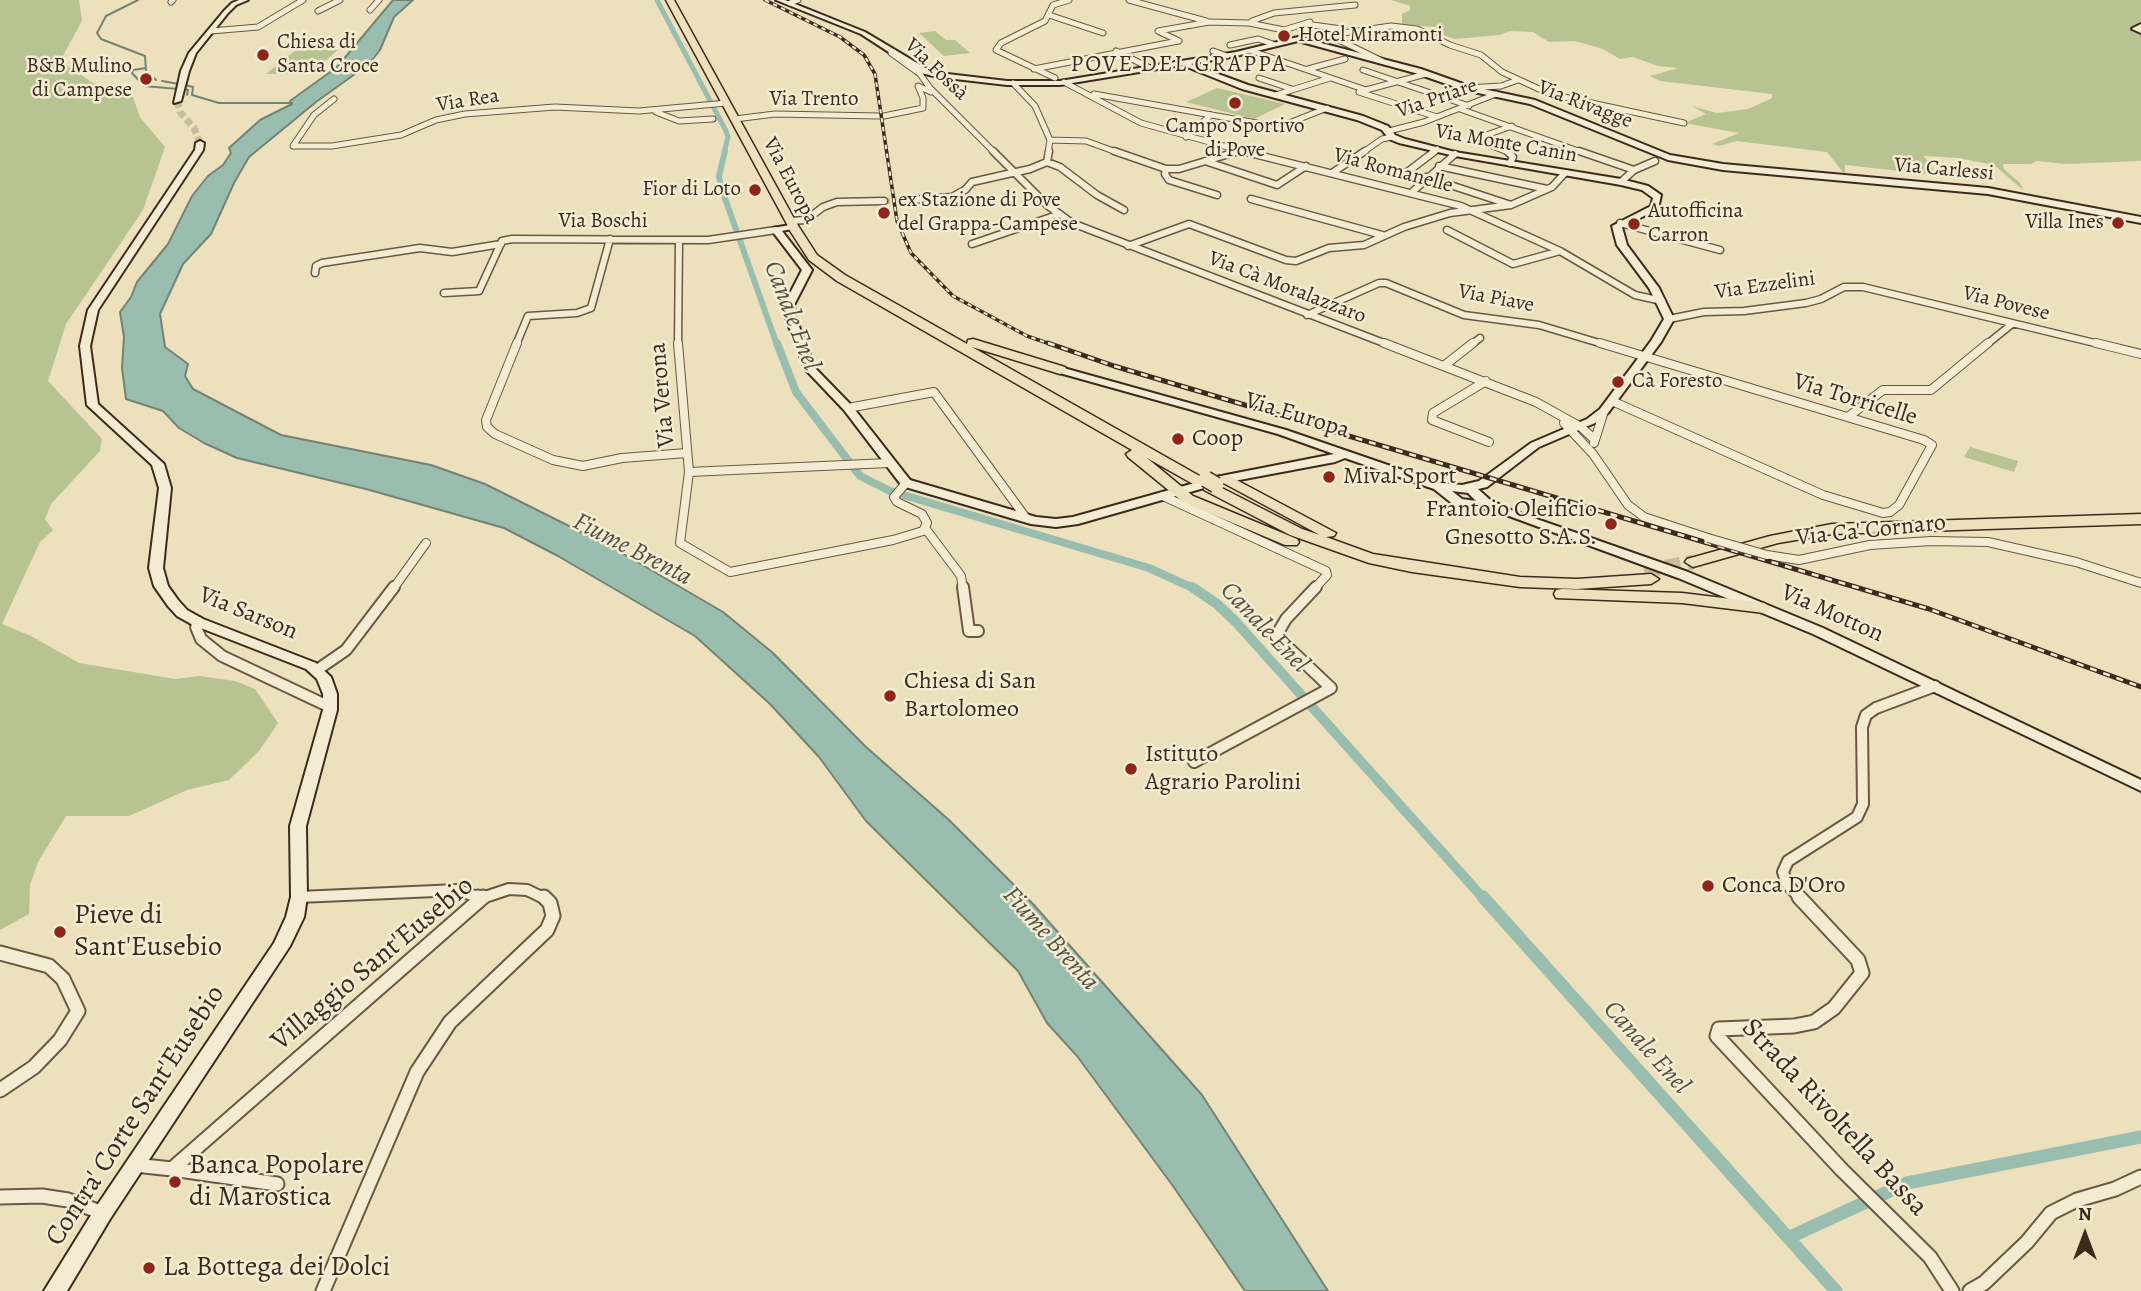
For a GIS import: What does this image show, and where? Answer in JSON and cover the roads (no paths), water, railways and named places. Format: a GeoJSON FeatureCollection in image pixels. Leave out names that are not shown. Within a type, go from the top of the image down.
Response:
{"type":"FeatureCollection","features":[{"type":"Feature","properties":{"kind":"highway","name":"Via Europa"},"geometry":{"type":"LineString","coordinates":[[792,224],[806,249],[829,270],[931,327]]}},
{"type":"Feature","properties":{"kind":"highway"},"geometry":{"type":"LineString","coordinates":[[931,327],[1096,423],[1287,522],[1349,545],[1434,565],[1499,573],[1648,575],[1577,584],[1421,575],[1317,552],[1171,494],[1096,423]]}},
{"type":"Feature","properties":{"kind":"highway"},"geometry":{"type":"LineString","coordinates":[[931,327],[1060,370]]}},
{"type":"Feature","properties":{"kind":"highway"},"geometry":{"type":"LineString","coordinates":[[973,351],[1003,365],[1211,482],[1276,524],[1333,547],[1401,565],[1528,591],[1587,596],[1682,598],[1764,608]]}},
{"type":"Feature","properties":{"kind":"highway"},"geometry":{"type":"LineString","coordinates":[[1211,482],[1250,482],[1277,508],[1349,545]]}},
{"type":"Feature","properties":{"kind":"highway"},"geometry":{"type":"LineString","coordinates":[[1696,566],[1838,536],[2141,521]]}},
{"type":"Feature","properties":{"kind":"highway"},"geometry":{"type":"LineString","coordinates":[[1682,598],[1699,596],[1709,586]]}},
{"type":"Feature","properties":{"kind":"main road","name":"Via Europa"},"geometry":{"type":"LineString","coordinates":[[670,0],[792,224]]}},
{"type":"Feature","properties":{"kind":"street"},"geometry":{"type":"LineString","coordinates":[[211,30],[258,27],[303,0]]}},
{"type":"Feature","properties":{"kind":"street"},"geometry":{"type":"LineString","coordinates":[[318,11],[340,0]]}},
{"type":"Feature","properties":{"kind":"street"},"geometry":{"type":"LineString","coordinates":[[370,10],[379,0]]}},
{"type":"Feature","properties":{"kind":"street","name":"Via Fossà"},"geometry":{"type":"LineString","coordinates":[[779,0],[863,33],[894,52],[891,53],[920,74],[1016,172]]}},
{"type":"Feature","properties":{"kind":"street"},"geometry":{"type":"LineString","coordinates":[[790,3],[798,0]]}},
{"type":"Feature","properties":{"kind":"street"},"geometry":{"type":"LineString","coordinates":[[1069,0],[1053,5],[1049,15],[1103,33]]}},
{"type":"Feature","properties":{"kind":"street"},"geometry":{"type":"LineString","coordinates":[[1129,0],[1209,22]]}},
{"type":"Feature","properties":{"kind":"street"},"geometry":{"type":"LineString","coordinates":[[1249,23],[1274,13],[1356,4],[1345,0]]}},
{"type":"Feature","properties":{"kind":"street"},"geometry":{"type":"LineString","coordinates":[[177,101],[189,60],[226,12],[243,1]]}},
{"type":"Feature","properties":{"kind":"street"},"geometry":{"type":"LineString","coordinates":[[285,10],[293,9]]}},
{"type":"Feature","properties":{"kind":"street","name":"Via Romanelle"},"geometry":{"type":"LineString","coordinates":[[1049,15],[1045,22],[1001,43],[996,50],[1056,81],[1086,92],[1141,123],[1472,211],[1560,251],[1635,295],[1661,302]]}},
{"type":"Feature","properties":{"kind":"street"},"geometry":{"type":"LineString","coordinates":[[1034,69],[1095,55],[1179,41],[1158,31],[1209,22],[1249,23],[1284,30],[1308,23],[1346,30]]}},
{"type":"Feature","properties":{"kind":"street"},"geometry":{"type":"LineString","coordinates":[[1382,61],[1329,35],[1346,30],[1399,26],[1418,29],[1450,45],[1481,55],[1496,68],[1550,94],[1684,123]]}},
{"type":"Feature","properties":{"kind":"street"},"geometry":{"type":"LineString","coordinates":[[894,52],[931,74],[1017,85],[1160,67],[1217,54],[1252,51],[1291,38],[1284,30]]}},
{"type":"Feature","properties":{"kind":"street","name":"Via Rivagge"},"geometry":{"type":"LineString","coordinates":[[1291,38],[1382,61],[1468,88],[1532,102],[1563,113],[1660,158],[1741,169]]}},
{"type":"Feature","properties":{"kind":"street"},"geometry":{"type":"LineString","coordinates":[[1230,45],[1258,39],[1273,44]]}},
{"type":"Feature","properties":{"kind":"street"},"geometry":{"type":"LineString","coordinates":[[1131,49],[1160,67]]}},
{"type":"Feature","properties":{"kind":"street"},"geometry":{"type":"LineString","coordinates":[[1116,51],[1150,68]]}},
{"type":"Feature","properties":{"kind":"street"},"geometry":{"type":"LineString","coordinates":[[1252,51],[1366,90]]}},
{"type":"Feature","properties":{"kind":"street"},"geometry":{"type":"LineString","coordinates":[[1129,58],[1140,56]]}},
{"type":"Feature","properties":{"kind":"street"},"geometry":{"type":"LineString","coordinates":[[1306,69],[1345,59]]}},
{"type":"Feature","properties":{"kind":"street"},"geometry":{"type":"LineString","coordinates":[[1191,61],[1197,68]]}},
{"type":"Feature","properties":{"kind":"street","name":"Via Monte Canin"},"geometry":{"type":"LineString","coordinates":[[1178,63],[1276,95],[1360,118],[1390,134],[1455,154],[1621,182],[1645,188],[1655,194],[1659,201],[1649,211],[1620,223]]}},
{"type":"Feature","properties":{"kind":"street"},"geometry":{"type":"LineString","coordinates":[[1363,70],[1469,106]]}},
{"type":"Feature","properties":{"kind":"street"},"geometry":{"type":"LineString","coordinates":[[1426,74],[1358,92],[1437,117]]}},
{"type":"Feature","properties":{"kind":"street"},"geometry":{"type":"LineString","coordinates":[[1276,95],[1331,78]]}},
{"type":"Feature","properties":{"kind":"street"},"geometry":{"type":"LineString","coordinates":[[1259,79],[1294,89]]}},
{"type":"Feature","properties":{"kind":"street"},"geometry":{"type":"LineString","coordinates":[[1468,88],[1501,86],[1518,80]]}},
{"type":"Feature","properties":{"kind":"street"},"geometry":{"type":"LineString","coordinates":[[1017,85],[1035,106],[1050,140],[1046,162]]}},
{"type":"Feature","properties":{"kind":"street","name":"Via Trento"},"geometry":{"type":"LineString","coordinates":[[734,116],[882,116],[907,113],[923,108],[923,98],[918,86],[927,88],[941,98]]}},
{"type":"Feature","properties":{"kind":"street"},"geometry":{"type":"LineString","coordinates":[[1086,92],[1279,127],[1327,108]]}},
{"type":"Feature","properties":{"kind":"street","name":"Via Priare"},"geometry":{"type":"LineString","coordinates":[[1332,173],[1390,134],[1460,110],[1496,94]]}},
{"type":"Feature","properties":{"kind":"street","name":"Via Rea"},"geometry":{"type":"LineString","coordinates":[[334,99],[314,115],[292,146],[332,146],[401,135],[436,120],[477,113],[555,107],[652,111],[724,103]]}},
{"type":"Feature","properties":{"kind":"street"},"geometry":{"type":"LineString","coordinates":[[1460,110],[1634,170]]}},
{"type":"Feature","properties":{"kind":"street","name":"Via Rea"},"geometry":{"type":"LineString","coordinates":[[652,111],[679,121],[713,120]]}},
{"type":"Feature","properties":{"kind":"street"},"geometry":{"type":"LineString","coordinates":[[1186,137],[1211,116]]}},
{"type":"Feature","properties":{"kind":"street"},"geometry":{"type":"LineString","coordinates":[[1510,163],[1513,157],[1510,152],[1475,139],[1512,126]]}},
{"type":"Feature","properties":{"kind":"street"},"geometry":{"type":"LineString","coordinates":[[1050,140],[1086,141],[1167,169],[1179,169],[1243,150]]}},
{"type":"Feature","properties":{"kind":"street","name":"Via Sarson"},"geometry":{"type":"LineString","coordinates":[[200,143],[199,150],[93,310],[85,346],[93,405],[158,464],[164,488],[156,568],[161,586],[173,603],[182,613],[198,621],[290,656],[317,670],[324,677],[330,694],[330,707],[298,827],[299,897]]}},
{"type":"Feature","properties":{"kind":"street"},"geometry":{"type":"LineString","coordinates":[[1406,173],[1437,149]]}},
{"type":"Feature","properties":{"kind":"street"},"geometry":{"type":"LineString","coordinates":[[1411,194],[1426,177],[1455,154]]}},
{"type":"Feature","properties":{"kind":"street","name":"Via Rivagge"},"geometry":{"type":"LineString","coordinates":[[1621,182],[1634,170],[1660,158]]}},
{"type":"Feature","properties":{"kind":"street"},"geometry":{"type":"LineString","coordinates":[[1204,161],[1277,185],[1306,166]]}},
{"type":"Feature","properties":{"kind":"street"},"geometry":{"type":"LineString","coordinates":[[909,200],[952,197],[965,190],[972,182],[1030,170],[1046,162],[1060,167],[1097,195],[1124,210]]}},
{"type":"Feature","properties":{"kind":"street"},"geometry":{"type":"LineString","coordinates":[[1439,166],[1547,190]]}},
{"type":"Feature","properties":{"kind":"street"},"geometry":{"type":"LineString","coordinates":[[1167,169],[1165,174],[1169,180],[1217,195]]}},
{"type":"Feature","properties":{"kind":"street","name":"Via Carlessi"},"geometry":{"type":"LineString","coordinates":[[1741,169],[1988,191],[2039,199],[2141,222]]}},
{"type":"Feature","properties":{"kind":"street","name":"Via Cà Moralazzaro"},"geometry":{"type":"LineString","coordinates":[[1016,172],[1072,223],[1307,315],[1486,381],[1536,402],[1576,429]]}},
{"type":"Feature","properties":{"kind":"street"},"geometry":{"type":"LineString","coordinates":[[1251,199],[1382,235],[1450,213],[1511,205],[1547,190],[1565,173]]}},
{"type":"Feature","properties":{"kind":"street"},"geometry":{"type":"LineString","coordinates":[[1426,177],[1511,205]]}},
{"type":"Feature","properties":{"kind":"street"},"geometry":{"type":"LineString","coordinates":[[792,224],[806,220],[823,207],[837,202],[884,201]]}},
{"type":"Feature","properties":{"kind":"street"},"geometry":{"type":"LineString","coordinates":[[972,244],[1060,214]]}},
{"type":"Feature","properties":{"kind":"street"},"geometry":{"type":"LineString","coordinates":[[1593,454],[1593,438],[1608,406],[1656,342],[1669,319],[1661,302],[1622,245],[1617,226],[1620,223],[1720,250]]}},
{"type":"Feature","properties":{"kind":"street","name":"Via Boschi"},"geometry":{"type":"LineString","coordinates":[[315,273],[316,266],[322,263],[420,248],[446,252],[501,244],[512,239],[734,238],[792,224]]}},
{"type":"Feature","properties":{"kind":"street"},"geometry":{"type":"LineString","coordinates":[[1128,246],[1189,224],[1286,260],[1296,261],[1329,248],[1364,246],[1378,241],[1382,235]]}},
{"type":"Feature","properties":{"kind":"street"},"geometry":{"type":"LineString","coordinates":[[776,230],[807,270],[789,305],[790,316],[810,369],[848,408],[904,486],[1056,523],[1073,521],[1211,482]]}},
{"type":"Feature","properties":{"kind":"street"},"geometry":{"type":"LineString","coordinates":[[1447,230],[1513,264],[1560,251]]}},
{"type":"Feature","properties":{"kind":"street"},"geometry":{"type":"LineString","coordinates":[[610,239],[591,308],[577,313],[528,316],[486,421],[487,427],[495,434],[553,460],[583,466],[622,458],[687,453]]}},
{"type":"Feature","properties":{"kind":"street","name":"Via Verona"},"geometry":{"type":"LineString","coordinates":[[679,240],[676,324],[689,472],[889,463]]}},
{"type":"Feature","properties":{"kind":"street"},"geometry":{"type":"LineString","coordinates":[[444,293],[479,291],[501,244]]}},
{"type":"Feature","properties":{"kind":"street","name":"Via Piave"},"geometry":{"type":"LineString","coordinates":[[1307,315],[1379,283],[1386,283],[1464,315],[1539,326],[1643,357]]}},
{"type":"Feature","properties":{"kind":"street","name":"Via Ezzelini"},"geometry":{"type":"LineString","coordinates":[[1669,319],[1704,312],[1744,311],[1806,303],[1821,299],[1844,286],[1864,286]]}},
{"type":"Feature","properties":{"kind":"street","name":"Via Povese"},"geometry":{"type":"LineString","coordinates":[[1864,286],[2141,354]]}},
{"type":"Feature","properties":{"kind":"street"},"geometry":{"type":"LineString","coordinates":[[1848,417],[1883,390],[1931,390],[2012,324]]}},
{"type":"Feature","properties":{"kind":"street"},"geometry":{"type":"LineString","coordinates":[[1445,365],[1480,338]]}},
{"type":"Feature","properties":{"kind":"street","name":"Via Torricelle"},"geometry":{"type":"LineString","coordinates":[[1608,406],[1670,425],[1822,495],[1883,513],[1890,512],[1899,505],[1932,445],[1924,440],[1643,357]]}},
{"type":"Feature","properties":{"kind":"street","name":"Via Europa"},"geometry":{"type":"LineString","coordinates":[[1060,370],[1376,463],[1457,491],[1458,502],[1479,495]]}},
{"type":"Feature","properties":{"kind":"street"},"geometry":{"type":"LineString","coordinates":[[1486,381],[1433,413],[1432,420],[1489,442]]}},
{"type":"Feature","properties":{"kind":"street"},"geometry":{"type":"LineString","coordinates":[[848,408],[934,392],[1027,518]]}},
{"type":"Feature","properties":{"kind":"street"},"geometry":{"type":"LineString","coordinates":[[1457,491],[1479,495],[1535,445],[1576,429],[1608,406]]}},
{"type":"Feature","properties":{"kind":"street"},"geometry":{"type":"LineString","coordinates":[[1576,429],[1593,438]]}},
{"type":"Feature","properties":{"kind":"street","name":"Via Ca' Cornaro"},"geometry":{"type":"LineString","coordinates":[[1576,429],[1628,505],[1644,517],[1767,555],[1799,560],[1870,545],[1942,541],[1988,542],[2023,548],[2141,583]]}},
{"type":"Feature","properties":{"kind":"street"},"geometry":{"type":"LineString","coordinates":[[1250,482],[1309,461],[1335,458],[1341,452]]}},
{"type":"Feature","properties":{"kind":"street"},"geometry":{"type":"LineString","coordinates":[[1309,461],[1376,463]]}},
{"type":"Feature","properties":{"kind":"street"},"geometry":{"type":"LineString","coordinates":[[689,472],[680,543],[730,572],[893,540],[923,531],[927,523],[922,514],[897,502],[894,497],[904,486]]}},
{"type":"Feature","properties":{"kind":"street"},"geometry":{"type":"LineString","coordinates":[[1171,494],[1326,571],[1327,575],[1286,619],[1276,636],[1331,688],[1194,762]]}},
{"type":"Feature","properties":{"kind":"street","name":"Via Motton"},"geometry":{"type":"LineString","coordinates":[[1479,495],[1494,507],[1764,608],[1935,686],[2141,786]]}},
{"type":"Feature","properties":{"kind":"street"},"geometry":{"type":"LineString","coordinates":[[925,528],[961,576],[969,631],[978,631]]}},
{"type":"Feature","properties":{"kind":"street"},"geometry":{"type":"LineString","coordinates":[[317,670],[357,638],[426,543]]}},
{"type":"Feature","properties":{"kind":"street"},"geometry":{"type":"LineString","coordinates":[[198,621],[196,627],[201,639],[222,656],[330,707]]}},
{"type":"Feature","properties":{"kind":"street","name":"Strada Rivoltella Bassa"},"geometry":{"type":"LineString","coordinates":[[1935,686],[1876,708],[1866,715],[1862,727],[1863,804],[1857,817],[1788,861],[1783,872],[1787,884],[1858,960],[1862,973],[1834,1008],[1814,1022],[1794,1026],[1719,1030],[1717,1036],[1865,1193],[1930,1257],[1952,1291]]}},
{"type":"Feature","properties":{"kind":"street","name":"Villaggio Sant'Eusebio"},"geometry":{"type":"LineString","coordinates":[[172,1169],[480,898],[509,889],[527,890],[543,896],[550,903],[553,916],[547,930],[450,1023],[417,1072],[323,1291]]}},
{"type":"Feature","properties":{"kind":"street"},"geometry":{"type":"LineString","coordinates":[[299,897],[458,890],[480,898]]}},
{"type":"Feature","properties":{"kind":"street","name":"Contra' Corte Sant'Eusebio"},"geometry":{"type":"LineString","coordinates":[[55,1291],[103,1213],[281,946],[295,917],[299,897]]}},
{"type":"Feature","properties":{"kind":"street"},"geometry":{"type":"LineString","coordinates":[[0,953],[49,966],[63,979],[78,1011],[60,1040],[34,1067],[0,1090]]}},
{"type":"Feature","properties":{"kind":"street"},"geometry":{"type":"LineString","coordinates":[[135,1165],[277,1184]]}},
{"type":"Feature","properties":{"kind":"street"},"geometry":{"type":"LineString","coordinates":[[1970,1291],[1984,1283],[2027,1242],[2051,1213],[2077,1200],[2116,1189],[2141,1177]]}},
{"type":"Feature","properties":{"kind":"street"},"geometry":{"type":"LineString","coordinates":[[0,1197],[55,1198],[103,1213]]}},
{"type":"Feature","properties":{"kind":"water","name":"Fiume Brenta"},"geometry":{"type":"Polygon","coordinates":[[[393,0],[413,0],[394,17],[380,50],[369,64],[316,102],[249,157],[211,234],[183,264],[160,314],[165,347],[188,364],[185,376],[193,389],[281,435],[431,465],[485,484],[615,549],[723,612],[773,653],[866,747],[949,820],[1033,904],[1202,1095],[1328,1291],[1245,1291],[1173,1186],[1077,1056],[1047,1023],[1018,971],[866,821],[819,757],[770,704],[695,636],[558,556],[504,528],[366,489],[237,458],[179,428],[163,411],[126,399],[122,368],[124,337],[120,312],[131,297],[137,282],[168,244],[192,196],[208,176],[223,165],[231,153],[229,148],[260,120],[292,104],[290,101],[337,67],[393,0]]]}},
{"type":"Feature","properties":{"kind":"waterway"},"geometry":{"type":"LineString","coordinates":[[138,0],[106,16],[97,33],[101,39],[145,56],[146,68]]}},
{"type":"Feature","properties":{"kind":"waterway","name":"Canale Enel"},"geometry":{"type":"LineString","coordinates":[[657,0],[726,131],[728,137],[724,153]]}},
{"type":"Feature","properties":{"kind":"waterway"},"geometry":{"type":"LineString","coordinates":[[146,68],[156,80]]}},
{"type":"Feature","properties":{"kind":"waterway"},"geometry":{"type":"LineString","coordinates":[[146,68],[133,70],[132,73],[144,86],[178,89]]}},
{"type":"Feature","properties":{"kind":"waterway"},"geometry":{"type":"LineString","coordinates":[[162,81],[179,84]]}},
{"type":"Feature","properties":{"kind":"waterway"},"geometry":{"type":"LineString","coordinates":[[185,85],[193,87],[192,95],[219,103],[292,103]]}},
{"type":"Feature","properties":{"kind":"waterway"},"geometry":{"type":"LineString","coordinates":[[185,89],[188,90],[187,95]]}},
{"type":"Feature","properties":{"kind":"waterway","name":"Canale Enel"},"geometry":{"type":"LineString","coordinates":[[725,151],[719,176],[721,187],[777,345]]}},
{"type":"Feature","properties":{"kind":"waterway","name":"Canale Enel"},"geometry":{"type":"LineString","coordinates":[[777,343],[796,392],[860,476],[890,491],[1149,568],[1195,589]]}},
{"type":"Feature","properties":{"kind":"waterway","name":"Canale Enel"},"geometry":{"type":"LineString","coordinates":[[1195,589],[1217,604],[1236,622],[1484,899]]}},
{"type":"Feature","properties":{"kind":"waterway","name":"Canale Enel"},"geometry":{"type":"LineString","coordinates":[[1483,897],[1836,1291]]}},
{"type":"Feature","properties":{"kind":"waterway"},"geometry":{"type":"LineString","coordinates":[[1790,1237],[1907,1183],[2141,1137]]}},
{"type":"Feature","properties":{"kind":"tunnel"},"geometry":{"type":"LineString","coordinates":[[177,101],[180,112],[194,128],[200,143]]}},
{"type":"Feature","properties":{"kind":"tunnel"},"geometry":{"type":"LineString","coordinates":[[884,201],[909,200]]}},
{"type":"Feature","properties":{"kind":"tunnel"},"geometry":{"type":"LineString","coordinates":[[1644,571],[1693,562]]}},
{"type":"Feature","properties":{"kind":"railway"},"geometry":{"type":"LineString","coordinates":[[765,0],[840,37],[864,55],[875,74],[897,221],[911,253],[953,296],[1027,336],[1053,345]]}},
{"type":"Feature","properties":{"kind":"railway"},"geometry":{"type":"LineString","coordinates":[[1048,343],[1114,366],[1929,609],[2141,687]]}},
{"type":"Feature","properties":{"kind":"place","name":"Hotel Miramonti"},"geometry":{"type":"Point","coordinates":[1284,36]}},
{"type":"Feature","properties":{"kind":"place","name":"Chiesa di Santa Croce"},"geometry":{"type":"Point","coordinates":[263,55]}},
{"type":"Feature","properties":{"kind":"place","name":"B&B Mulino di Campese"},"geometry":{"type":"Point","coordinates":[146,79]}},
{"type":"Feature","properties":{"kind":"place","name":"Campo Sportivo di Pove"},"geometry":{"type":"Point","coordinates":[1235,103]}},
{"type":"Feature","properties":{"kind":"place","name":"Fior di Loto"},"geometry":{"type":"Point","coordinates":[755,190]}},
{"type":"Feature","properties":{"kind":"place","name":"ex Stazione di Pove del Grappa-Campese"},"geometry":{"type":"Point","coordinates":[884,213]}},
{"type":"Feature","properties":{"kind":"place","name":"Villa Ines"},"geometry":{"type":"Point","coordinates":[2118,223]}},
{"type":"Feature","properties":{"kind":"place","name":"Autofficina Carron"},"geometry":{"type":"Point","coordinates":[1634,224]}},
{"type":"Feature","properties":{"kind":"place","name":"Cà Foresto"},"geometry":{"type":"Point","coordinates":[1618,382]}},
{"type":"Feature","properties":{"kind":"place","name":"Coop"},"geometry":{"type":"Point","coordinates":[1178,439]}},
{"type":"Feature","properties":{"kind":"place","name":"Mival Sport"},"geometry":{"type":"Point","coordinates":[1329,477]}},
{"type":"Feature","properties":{"kind":"place","name":"Frantoio Oleificio Gnesotto S.A.S."},"geometry":{"type":"Point","coordinates":[1611,524]}},
{"type":"Feature","properties":{"kind":"place","name":"Chiesa di San Bartolomeo"},"geometry":{"type":"Point","coordinates":[890,696]}},
{"type":"Feature","properties":{"kind":"place","name":"Istituto Agrario Parolini"},"geometry":{"type":"Point","coordinates":[1131,769]}},
{"type":"Feature","properties":{"kind":"place","name":"Conca D'Oro"},"geometry":{"type":"Point","coordinates":[1708,886]}},
{"type":"Feature","properties":{"kind":"place","name":"Pieve di Sant'Eusebio"},"geometry":{"type":"Point","coordinates":[60,932]}},
{"type":"Feature","properties":{"kind":"place","name":"Banca Popolare di Marostica"},"geometry":{"type":"Point","coordinates":[175,1182]}},
{"type":"Feature","properties":{"kind":"place","name":"La Bottega dei Dolci"},"geometry":{"type":"Point","coordinates":[149,1268]}},
{"type":"Feature","properties":{"kind":"district","name":"POVE DEL GRAPPA"},"geometry":{"type":"Point","coordinates":[1179,65]}}]}
